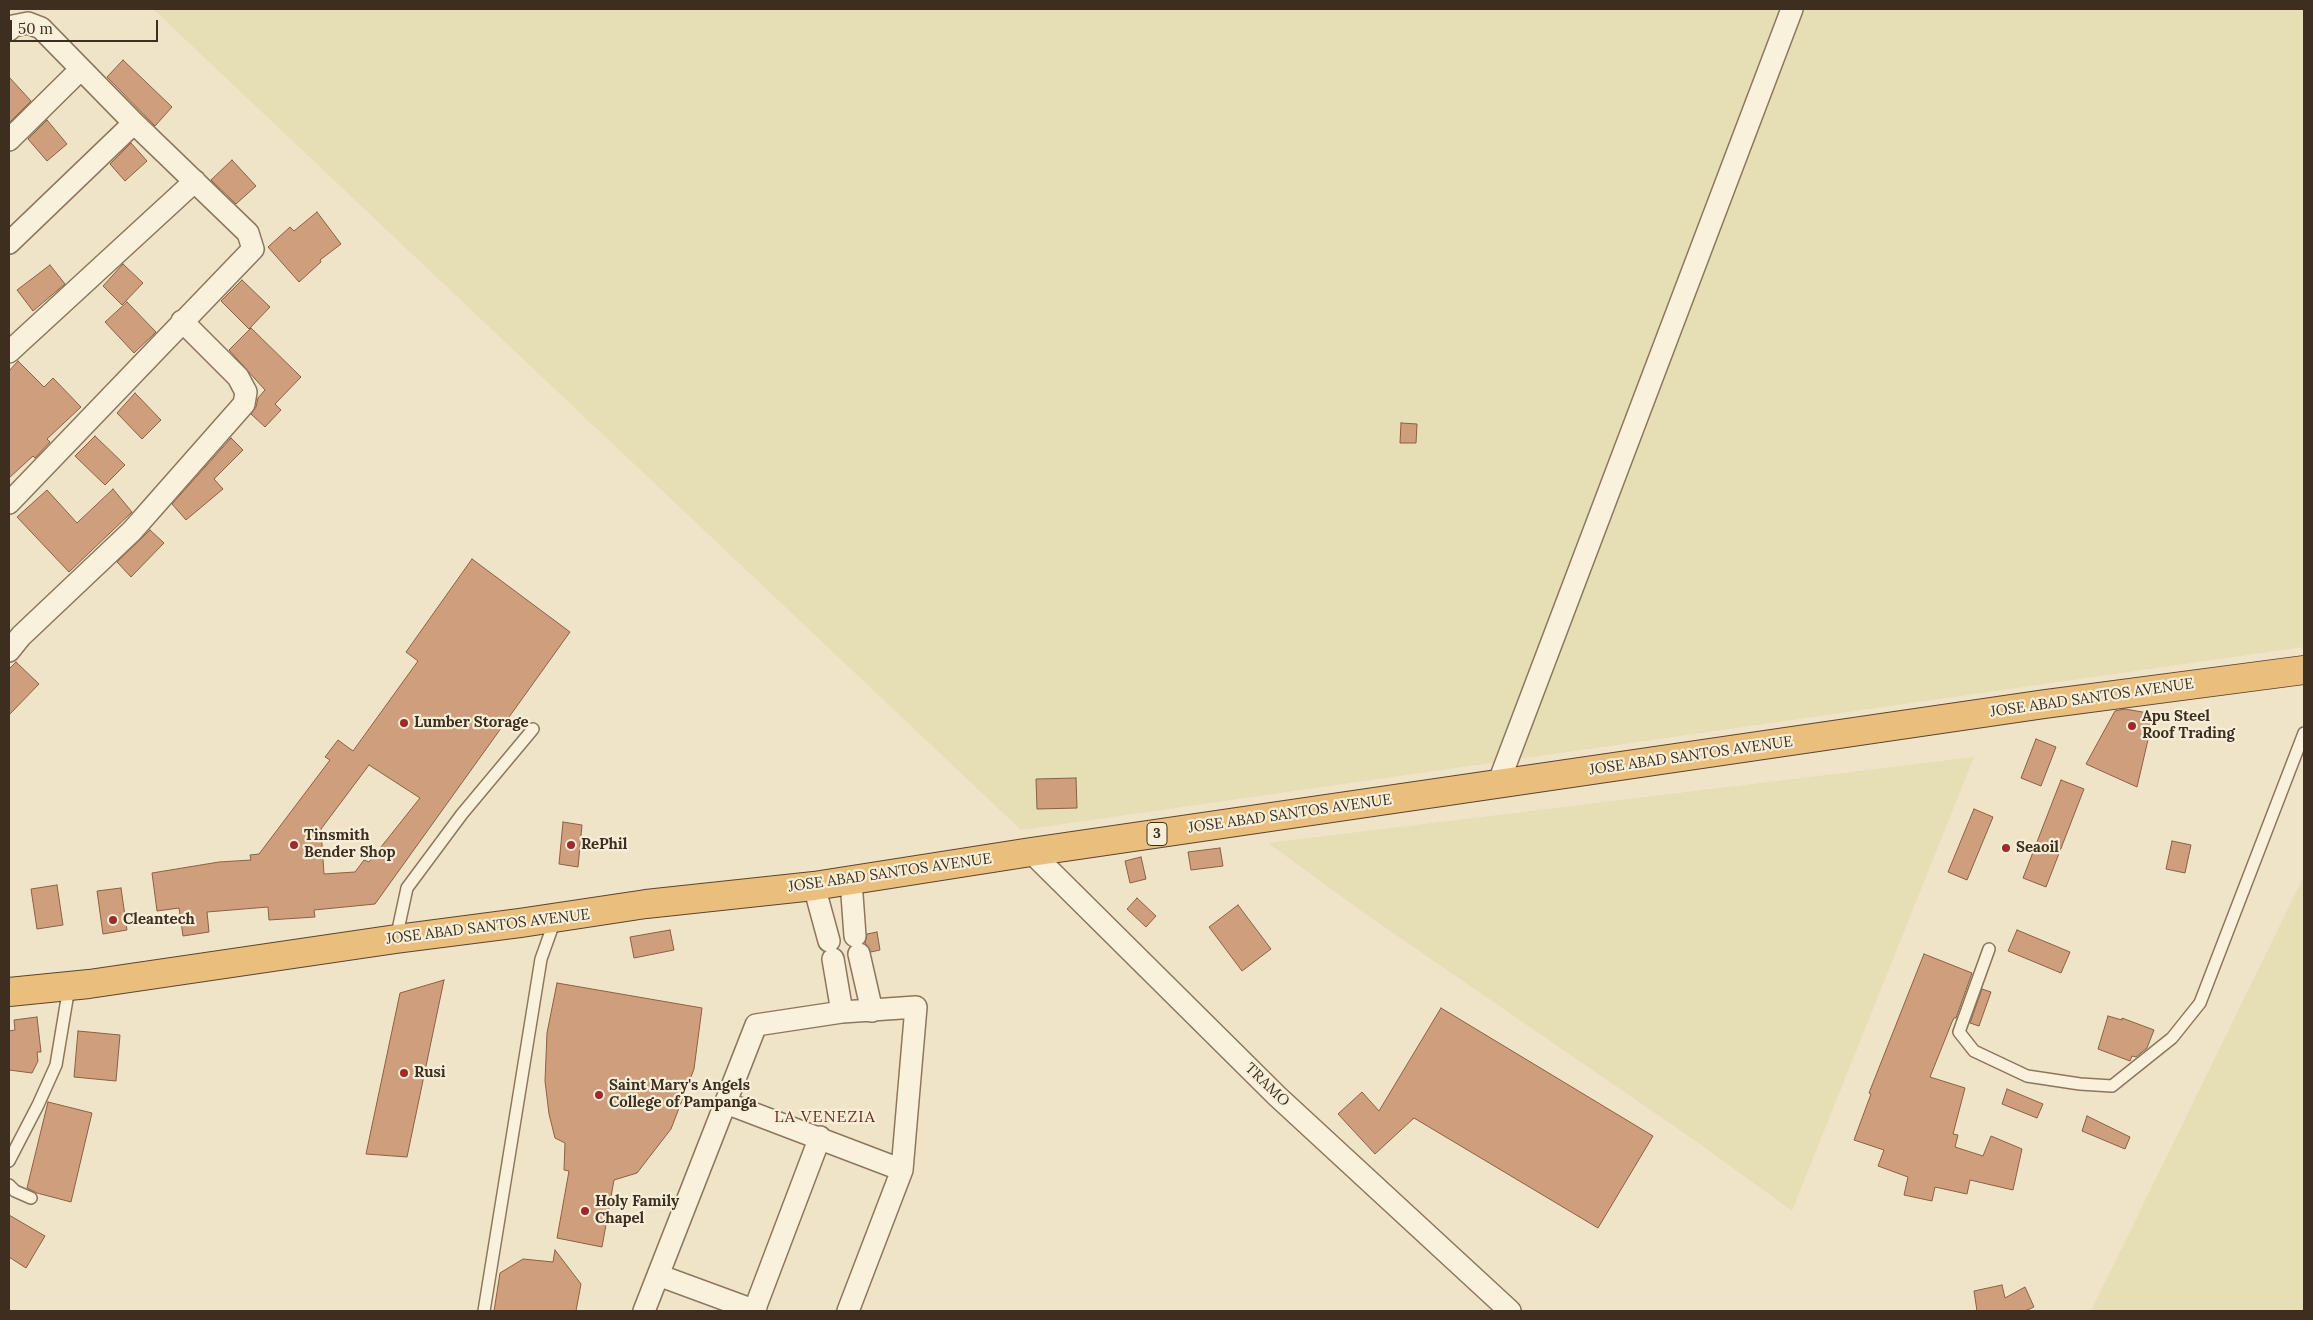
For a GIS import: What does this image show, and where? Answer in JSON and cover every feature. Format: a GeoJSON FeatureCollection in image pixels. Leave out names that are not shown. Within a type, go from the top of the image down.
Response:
{"type":"FeatureCollection","features":[{"type":"Feature","properties":{"kind":"highway","name":"JOSE ABAD SANTOS AVENUE"},"geometry":{"type":"LineString","coordinates":[[9,992],[69,987],[646,904],[851,881],[1031,852],[2045,704],[2304,670]]}},
{"type":"Feature","properties":{"kind":"street"},"geometry":{"type":"LineString","coordinates":[[1498,784],[1792,9]]}},
{"type":"Feature","properties":{"kind":"street"},"geometry":{"type":"LineString","coordinates":[[9,30],[13,26],[28,23],[41,28],[134,123],[248,233],[253,249],[9,503]]}},
{"type":"Feature","properties":{"kind":"street"},"geometry":{"type":"LineString","coordinates":[[9,140],[81,69]]}},
{"type":"Feature","properties":{"kind":"street"},"geometry":{"type":"LineString","coordinates":[[9,243],[134,123]]}},
{"type":"Feature","properties":{"kind":"street"},"geometry":{"type":"LineString","coordinates":[[9,352],[196,181]]}},
{"type":"Feature","properties":{"kind":"street"},"geometry":{"type":"LineString","coordinates":[[9,651],[21,636],[132,531],[244,404],[246,392],[238,377],[182,321]]}},
{"type":"Feature","properties":{"kind":"street","name":"TRAMO"},"geometry":{"type":"LineString","coordinates":[[1031,852],[1277,1096],[1510,1311]]}},
{"type":"Feature","properties":{"kind":"street"},"geometry":{"type":"LineString","coordinates":[[851,881],[857,945],[872,1011]]}},
{"type":"Feature","properties":{"kind":"street"},"geometry":{"type":"LineString","coordinates":[[814,886],[831,950],[842,1012]]}},
{"type":"Feature","properties":{"kind":"street"},"geometry":{"type":"LineString","coordinates":[[644,1311],[756,1025],[842,1012],[916,1006],[902,1170],[848,1311]]}},
{"type":"Feature","properties":{"kind":"street"},"geometry":{"type":"LineString","coordinates":[[726,1103],[820,1137],[902,1170]]}},
{"type":"Feature","properties":{"kind":"street"},"geometry":{"type":"LineString","coordinates":[[658,1275],[754,1311],[820,1137]]}},
{"type":"Feature","properties":{"kind":"lane"},"geometry":{"type":"LineString","coordinates":[[396,939],[407,888],[462,814],[533,729]]}},
{"type":"Feature","properties":{"kind":"lane"},"geometry":{"type":"LineString","coordinates":[[1989,949],[1959,1032],[1974,1051],[2027,1076],[2080,1084],[2112,1086],[2172,1038],[2200,1003],[2304,733]]}},
{"type":"Feature","properties":{"kind":"lane"},"geometry":{"type":"LineString","coordinates":[[484,1311],[541,960],[556,917]]}},
{"type":"Feature","properties":{"kind":"lane"},"geometry":{"type":"LineString","coordinates":[[9,1161],[38,1106],[56,1066],[69,987]]}},
{"type":"Feature","properties":{"kind":"lane"},"geometry":{"type":"LineString","coordinates":[[9,1184],[15,1191],[30,1198]]}},
{"type":"Feature","properties":{"kind":"shaded area"},"geometry":{"type":"Polygon","coordinates":[[[153,9],[2304,9],[2304,647],[1021,830],[153,9]]]}},
{"type":"Feature","properties":{"kind":"shaded area"},"geometry":{"type":"Polygon","coordinates":[[[1974,757],[1792,1211],[1700,1144],[1364,913],[1268,843],[1974,757]]]}},
{"type":"Feature","properties":{"kind":"shaded area"},"geometry":{"type":"Polygon","coordinates":[[[2304,876],[2304,1311],[2091,1311],[2304,876]]]}},
{"type":"Feature","properties":{"kind":"building"},"geometry":{"type":"Polygon","coordinates":[[[123,60],[172,107],[155,126],[107,77],[123,60]]]}},
{"type":"Feature","properties":{"kind":"building"},"geometry":{"type":"Polygon","coordinates":[[[9,77],[31,101],[9,123],[9,77]]]}},
{"type":"Feature","properties":{"kind":"building"},"geometry":{"type":"Polygon","coordinates":[[[47,120],[67,144],[47,161],[28,139],[47,120]]]}},
{"type":"Feature","properties":{"kind":"building"},"geometry":{"type":"Polygon","coordinates":[[[131,143],[147,161],[125,181],[110,164],[131,143]]]}},
{"type":"Feature","properties":{"kind":"building"},"geometry":{"type":"Polygon","coordinates":[[[232,160],[256,186],[236,204],[211,180],[232,160]]]}},
{"type":"Feature","properties":{"kind":"building"},"geometry":{"type":"Polygon","coordinates":[[[317,212],[341,244],[320,260],[321,262],[299,282],[268,247],[290,227],[294,231],[317,212]]]}},
{"type":"Feature","properties":{"kind":"building"},"geometry":{"type":"Polygon","coordinates":[[[123,264],[143,283],[122,305],[103,286],[123,264]]]}},
{"type":"Feature","properties":{"kind":"building"},"geometry":{"type":"Polygon","coordinates":[[[50,265],[65,284],[33,311],[17,290],[50,265]]]}},
{"type":"Feature","properties":{"kind":"building"},"geometry":{"type":"Polygon","coordinates":[[[242,280],[270,307],[249,329],[221,301],[242,280]]]}},
{"type":"Feature","properties":{"kind":"building"},"geometry":{"type":"Polygon","coordinates":[[[127,302],[156,332],[134,353],[105,322],[127,302]]]}},
{"type":"Feature","properties":{"kind":"building"},"geometry":{"type":"Polygon","coordinates":[[[251,328],[301,377],[275,404],[281,410],[265,427],[251,414],[256,407],[258,398],[265,390],[229,350],[251,328]]]}},
{"type":"Feature","properties":{"kind":"building"},"geometry":{"type":"Polygon","coordinates":[[[18,361],[44,387],[53,378],[81,407],[47,439],[50,442],[35,458],[33,456],[9,478],[9,371],[18,361]]]}},
{"type":"Feature","properties":{"kind":"building"},"geometry":{"type":"Polygon","coordinates":[[[135,393],[161,420],[142,439],[117,413],[135,393]]]}},
{"type":"Feature","properties":{"kind":"building"},"geometry":{"type":"Polygon","coordinates":[[[1401,423],[1417,424],[1416,443],[1400,443],[1401,423]]]}},
{"type":"Feature","properties":{"kind":"building"},"geometry":{"type":"Polygon","coordinates":[[[95,436],[125,465],[105,485],[75,456],[95,436]]]}},
{"type":"Feature","properties":{"kind":"building"},"geometry":{"type":"Polygon","coordinates":[[[231,438],[243,450],[214,479],[223,489],[186,520],[172,504],[231,438]]]}},
{"type":"Feature","properties":{"kind":"building"},"geometry":{"type":"Polygon","coordinates":[[[113,489],[132,512],[69,572],[17,517],[47,490],[77,523],[113,489]]]}},
{"type":"Feature","properties":{"kind":"building"},"geometry":{"type":"Polygon","coordinates":[[[150,530],[164,543],[131,577],[117,562],[150,530]]]}},
{"type":"Feature","properties":{"kind":"building"},"geometry":{"type":"Polygon","coordinates":[[[472,559],[570,632],[375,904],[314,910],[315,917],[269,920],[268,907],[207,912],[209,932],[183,936],[179,908],[157,911],[152,873],[219,862],[251,860],[250,855],[259,854],[330,760],[325,757],[338,740],[353,751],[418,661],[406,652],[472,559]],[[369,765],[321,829],[324,874],[355,872],[364,860],[369,862],[420,798],[369,765]]]}},
{"type":"Feature","properties":{"kind":"building"},"geometry":{"type":"Polygon","coordinates":[[[16,662],[39,684],[9,715],[9,669],[16,662]]]}},
{"type":"Feature","properties":{"kind":"building"},"geometry":{"type":"Polygon","coordinates":[[[2125,709],[2154,714],[2137,787],[2086,764],[2115,711],[2125,709]]]}},
{"type":"Feature","properties":{"kind":"building"},"geometry":{"type":"Polygon","coordinates":[[[2036,739],[2056,747],[2041,786],[2021,778],[2036,739]]]}},
{"type":"Feature","properties":{"kind":"building"},"geometry":{"type":"Polygon","coordinates":[[[1076,778],[1077,808],[1037,809],[1036,779],[1076,778]]]}},
{"type":"Feature","properties":{"kind":"building"},"geometry":{"type":"Polygon","coordinates":[[[2061,780],[2084,789],[2046,887],[2023,878],[2061,780]]]}},
{"type":"Feature","properties":{"kind":"building"},"geometry":{"type":"Polygon","coordinates":[[[1974,809],[1993,817],[1967,880],[1948,872],[1974,809]]]}},
{"type":"Feature","properties":{"kind":"building","name":"RePhil"},"geometry":{"type":"Polygon","coordinates":[[[563,822],[582,825],[578,867],[559,864],[563,822]]]}},
{"type":"Feature","properties":{"kind":"building"},"geometry":{"type":"Polygon","coordinates":[[[2172,841],[2191,845],[2185,873],[2166,869],[2172,841]]]}},
{"type":"Feature","properties":{"kind":"building"},"geometry":{"type":"Polygon","coordinates":[[[1220,848],[1223,866],[1191,870],[1188,852],[1220,848]]]}},
{"type":"Feature","properties":{"kind":"building"},"geometry":{"type":"Polygon","coordinates":[[[1141,857],[1146,879],[1130,883],[1125,861],[1141,857]]]}},
{"type":"Feature","properties":{"kind":"building"},"geometry":{"type":"Polygon","coordinates":[[[57,885],[63,925],[37,929],[31,889],[57,885]]]}},
{"type":"Feature","properties":{"kind":"building","name":"Cleantech"},"geometry":{"type":"Polygon","coordinates":[[[121,888],[127,930],[103,934],[97,891],[121,888]]]}},
{"type":"Feature","properties":{"kind":"building"},"geometry":{"type":"Polygon","coordinates":[[[1137,898],[1156,916],[1146,927],[1127,909],[1137,898]]]}},
{"type":"Feature","properties":{"kind":"building"},"geometry":{"type":"Polygon","coordinates":[[[1238,905],[1271,949],[1242,971],[1209,927],[1238,905]]]}},
{"type":"Feature","properties":{"kind":"building"},"geometry":{"type":"Polygon","coordinates":[[[670,930],[674,950],[634,958],[630,937],[670,930]]]}},
{"type":"Feature","properties":{"kind":"building"},"geometry":{"type":"Polygon","coordinates":[[[2017,930],[2070,952],[2061,973],[2008,951],[2017,930]]]}},
{"type":"Feature","properties":{"kind":"building"},"geometry":{"type":"Polygon","coordinates":[[[877,932],[880,950],[871,952],[865,943],[867,934],[877,932]]]}},
{"type":"Feature","properties":{"kind":"building"},"geometry":{"type":"Polygon","coordinates":[[[1924,954],[1972,973],[1956,1018],[1952,1022],[1930,1077],[1965,1088],[1953,1134],[1958,1135],[1955,1147],[1983,1156],[1991,1136],[2022,1149],[2013,1190],[1970,1180],[1967,1194],[1935,1187],[1932,1201],[1904,1195],[1908,1177],[1878,1166],[1884,1150],[1854,1140],[1871,1094],[1869,1093],[1924,954]]]}},
{"type":"Feature","properties":{"kind":"building","name":"Rusi"},"geometry":{"type":"Polygon","coordinates":[[[444,980],[407,1157],[366,1154],[400,993],[444,980]]]}},
{"type":"Feature","properties":{"kind":"building","name":"Saint Mary's Angels College of Pampanga"},"geometry":{"type":"Polygon","coordinates":[[[557,983],[702,1008],[694,1069],[671,1129],[637,1173],[614,1180],[602,1247],[557,1238],[569,1171],[564,1170],[565,1143],[555,1138],[549,1114],[545,1081],[547,1033],[557,983]]]}},
{"type":"Feature","properties":{"kind":"building"},"geometry":{"type":"Polygon","coordinates":[[[1982,989],[1991,992],[1979,1026],[1970,1023],[1982,989]]]}},
{"type":"Feature","properties":{"kind":"building"},"geometry":{"type":"Polygon","coordinates":[[[1441,1008],[1653,1136],[1598,1228],[1414,1118],[1375,1154],[1338,1114],[1362,1092],[1379,1111],[1441,1008]]]}},
{"type":"Feature","properties":{"kind":"building"},"geometry":{"type":"Polygon","coordinates":[[[2108,1016],[2122,1020],[2122,1018],[2154,1030],[2147,1048],[2136,1057],[2132,1056],[2130,1061],[2098,1049],[2108,1016]]]}},
{"type":"Feature","properties":{"kind":"building"},"geometry":{"type":"Polygon","coordinates":[[[37,1017],[41,1052],[37,1052],[38,1061],[32,1073],[9,1070],[9,1031],[15,1030],[14,1020],[37,1017]]]}},
{"type":"Feature","properties":{"kind":"building"},"geometry":{"type":"Polygon","coordinates":[[[78,1031],[120,1035],[116,1081],[74,1077],[78,1031]]]}},
{"type":"Feature","properties":{"kind":"building"},"geometry":{"type":"Polygon","coordinates":[[[2007,1089],[2043,1104],[2037,1118],[2002,1104],[2007,1089]]]}},
{"type":"Feature","properties":{"kind":"building"},"geometry":{"type":"Polygon","coordinates":[[[48,1102],[92,1113],[71,1202],[37,1193],[27,1188],[48,1102]]]}},
{"type":"Feature","properties":{"kind":"building"},"geometry":{"type":"Polygon","coordinates":[[[2087,1116],[2130,1137],[2125,1149],[2082,1131],[2087,1116]]]}},
{"type":"Feature","properties":{"kind":"building"},"geometry":{"type":"Polygon","coordinates":[[[9,1215],[45,1236],[26,1268],[9,1257],[9,1215]]]}},
{"type":"Feature","properties":{"kind":"building"},"geometry":{"type":"Polygon","coordinates":[[[555,1250],[581,1284],[576,1311],[494,1311],[500,1273],[523,1259],[553,1262],[555,1250]]]}},
{"type":"Feature","properties":{"kind":"building"},"geometry":{"type":"Polygon","coordinates":[[[2002,1285],[2005,1298],[2025,1287],[2034,1307],[2025,1311],[1977,1311],[1974,1291],[2002,1285]]]}},
{"type":"Feature","properties":{"kind":"place","name":"Lumber Storage"},"geometry":{"type":"Point","coordinates":[404,723]}},
{"type":"Feature","properties":{"kind":"place","name":"Apu Steel Roof Trading"},"geometry":{"type":"Point","coordinates":[2132,726]}},
{"type":"Feature","properties":{"kind":"place","name":"Tinsmith Bender Shop"},"geometry":{"type":"Point","coordinates":[294,845]}},
{"type":"Feature","properties":{"kind":"place","name":"RePhil"},"geometry":{"type":"Point","coordinates":[571,845]}},
{"type":"Feature","properties":{"kind":"place","name":"Seaoil"},"geometry":{"type":"Point","coordinates":[2006,848]}},
{"type":"Feature","properties":{"kind":"place","name":"Cleantech"},"geometry":{"type":"Point","coordinates":[113,920]}},
{"type":"Feature","properties":{"kind":"place","name":"Rusi"},"geometry":{"type":"Point","coordinates":[404,1073]}},
{"type":"Feature","properties":{"kind":"place","name":"Saint Mary's Angels College of Pampanga"},"geometry":{"type":"Point","coordinates":[599,1095]}},
{"type":"Feature","properties":{"kind":"place","name":"Holy Family Chapel"},"geometry":{"type":"Point","coordinates":[585,1211]}},
{"type":"Feature","properties":{"kind":"district","name":"LA VENEZIA"},"geometry":{"type":"Point","coordinates":[825,1117]}}]}
